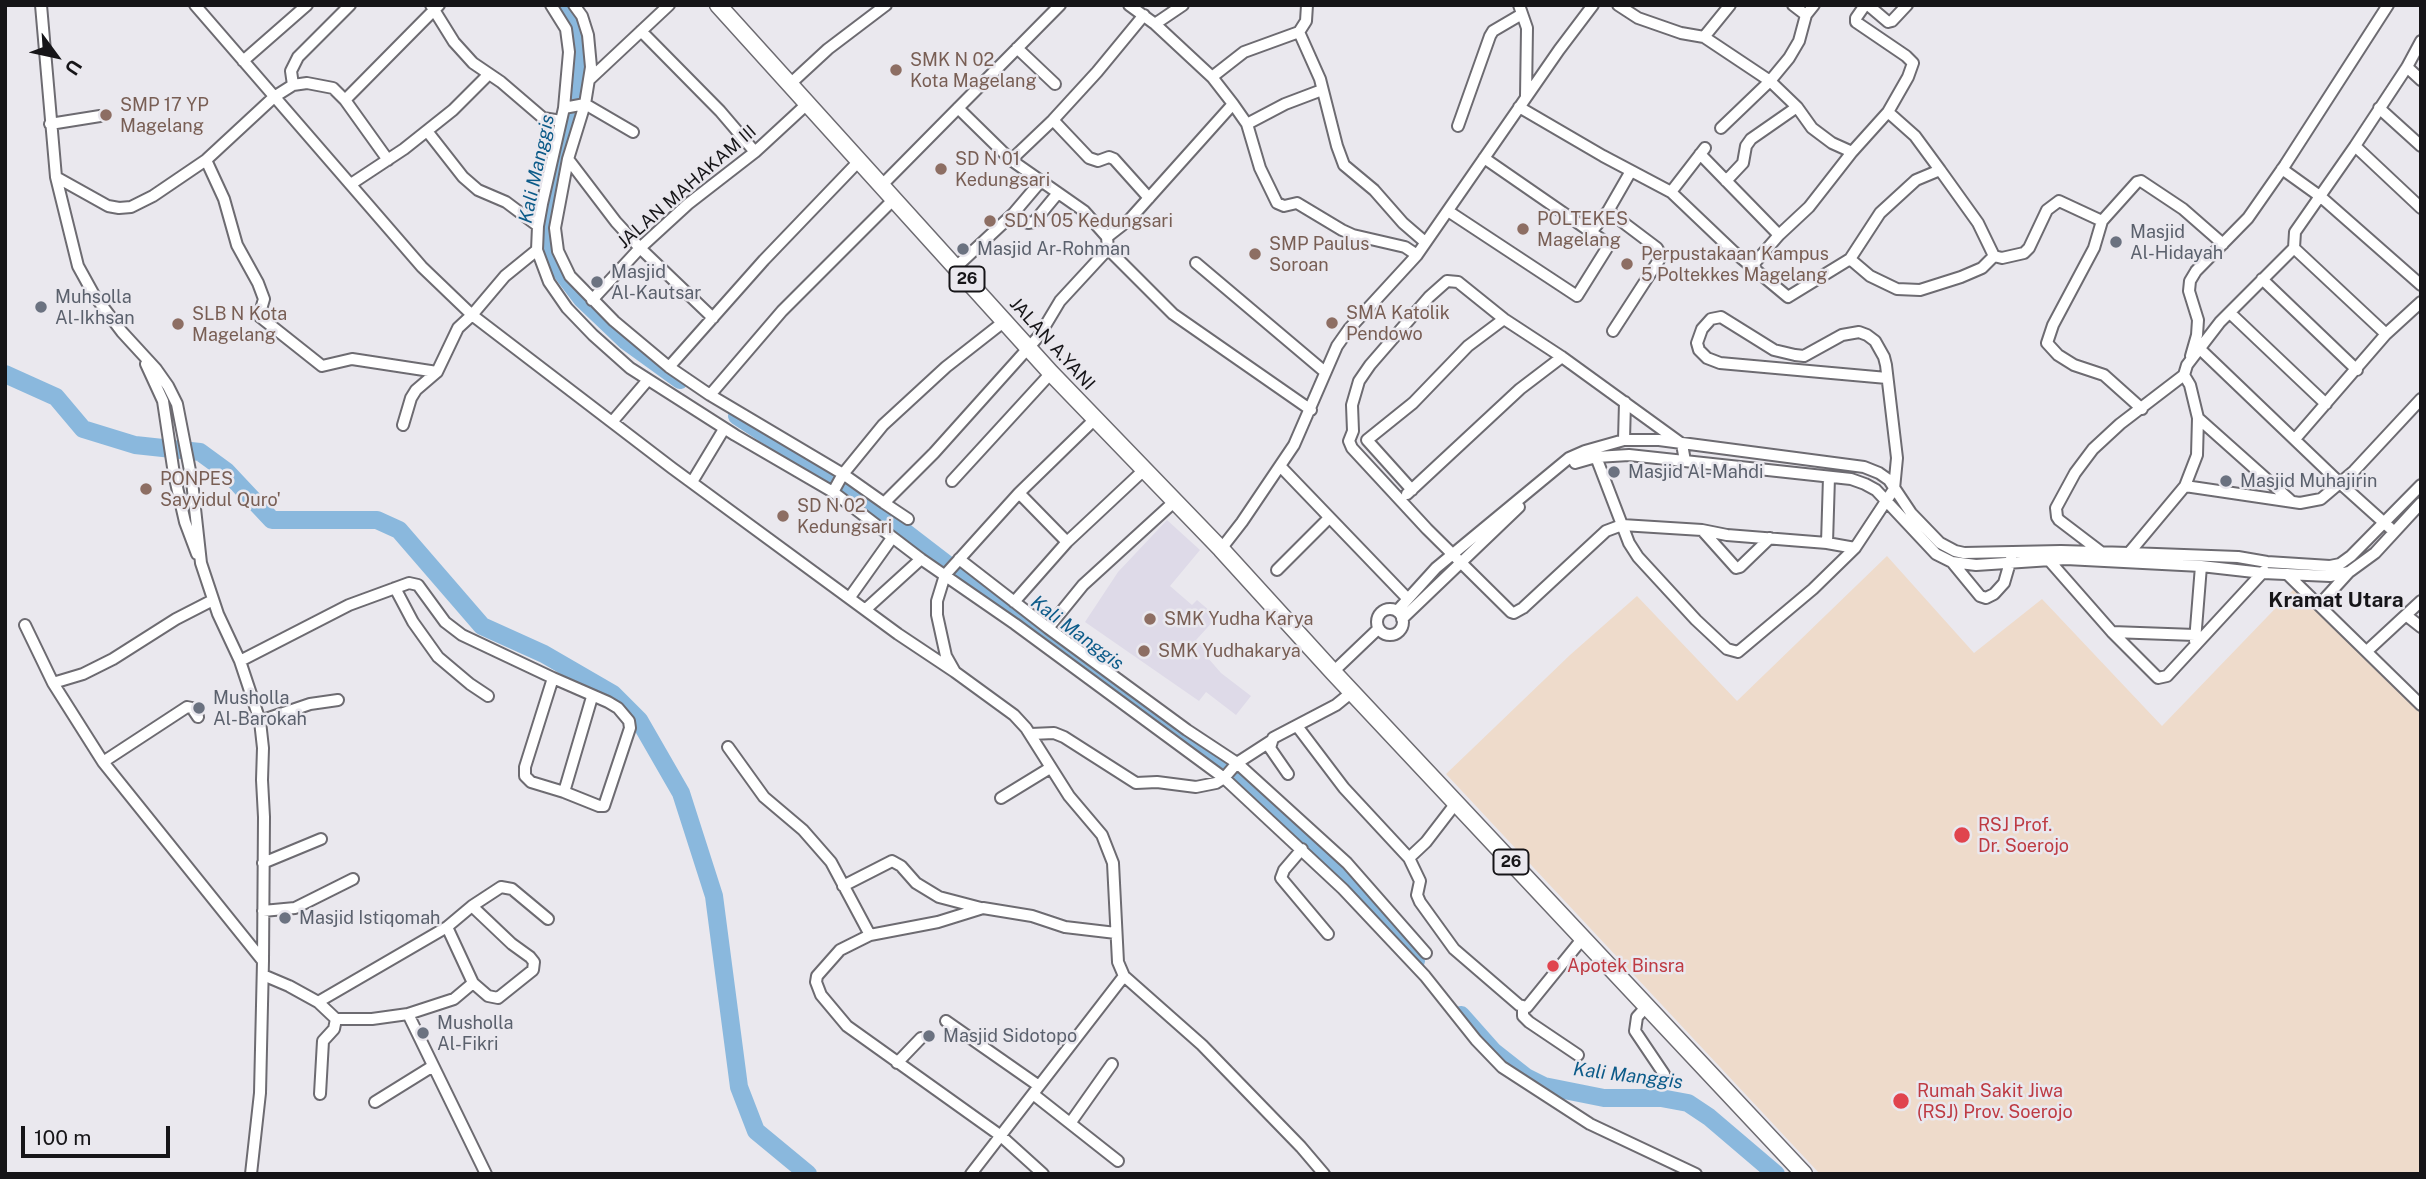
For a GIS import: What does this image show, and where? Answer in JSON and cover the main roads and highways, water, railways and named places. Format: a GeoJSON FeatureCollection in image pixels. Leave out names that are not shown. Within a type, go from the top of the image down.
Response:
{"type":"FeatureCollection","features":[{"type":"Feature","properties":{"kind":"highway","name":"JALAN A.YANI"},"geometry":{"type":"LineString","coordinates":[[718,5],[1006,320],[1051,373],[1221,548],[1333,672],[1804,1174]]}},
{"type":"Feature","properties":{"kind":"waterway","name":"Kali Manggis"},"geometry":{"type":"LineString","coordinates":[[567,5],[577,17],[580,69],[555,169],[543,233],[560,270],[582,299],[626,341],[680,380]]}},
{"type":"Feature","properties":{"kind":"waterway"},"geometry":{"type":"LineString","coordinates":[[5,374],[56,397],[83,429],[135,445],[200,452],[226,471],[272,520],[377,520],[399,530],[482,626],[544,654],[613,694],[639,720],[681,793],[714,896],[739,1087],[756,1131],[808,1174]]}},
{"type":"Feature","properties":{"kind":"waterway","name":"Kali Manggis"},"geometry":{"type":"LineString","coordinates":[[737,416],[849,489],[996,602],[1245,784],[1349,880],[1416,961]]}},
{"type":"Feature","properties":{"kind":"waterway","name":"Kali Manggis"},"geometry":{"type":"LineString","coordinates":[[1461,1015],[1493,1051],[1526,1077],[1544,1086],[1604,1098],[1661,1098],[1688,1103],[1709,1117],[1776,1174]]}},
{"type":"Feature","properties":{"kind":"place","name":"SMK N 02 Kota Magelang"},"geometry":{"type":"Point","coordinates":[896,70]}},
{"type":"Feature","properties":{"kind":"place","name":"SMP 17 YP Magelang"},"geometry":{"type":"Point","coordinates":[106,115]}},
{"type":"Feature","properties":{"kind":"place","name":"SD N 01 Kedungsari"},"geometry":{"type":"Point","coordinates":[941,169]}},
{"type":"Feature","properties":{"kind":"place","name":"SD N 05 Kedungsari"},"geometry":{"type":"Point","coordinates":[990,221]}},
{"type":"Feature","properties":{"kind":"place","name":"POLTEKES Magelang"},"geometry":{"type":"Point","coordinates":[1523,229]}},
{"type":"Feature","properties":{"kind":"place","name":"Masjid Al-Hidayah"},"geometry":{"type":"Point","coordinates":[2116,242]}},
{"type":"Feature","properties":{"kind":"place","name":"Masjid Ar-Rohman"},"geometry":{"type":"Point","coordinates":[963,249]}},
{"type":"Feature","properties":{"kind":"place","name":"SMP Paulus Soroan"},"geometry":{"type":"Point","coordinates":[1255,254]}},
{"type":"Feature","properties":{"kind":"place","name":"Perpustakaan Kampus 5 Poltekkes Magelang"},"geometry":{"type":"Point","coordinates":[1627,264]}},
{"type":"Feature","properties":{"kind":"place","name":"Masjid Al-Kautsar"},"geometry":{"type":"Point","coordinates":[597,282]}},
{"type":"Feature","properties":{"kind":"place","name":"Muhsolla Al-Ikhsan"},"geometry":{"type":"Point","coordinates":[41,307]}},
{"type":"Feature","properties":{"kind":"place","name":"SMA Katolik Pendowo"},"geometry":{"type":"Point","coordinates":[1332,323]}},
{"type":"Feature","properties":{"kind":"place","name":"SLB N Kota Magelang"},"geometry":{"type":"Point","coordinates":[178,324]}},
{"type":"Feature","properties":{"kind":"place","name":"Masjid Al-Mahdi"},"geometry":{"type":"Point","coordinates":[1614,472]}},
{"type":"Feature","properties":{"kind":"place","name":"Masjid Muhajirin"},"geometry":{"type":"Point","coordinates":[2226,481]}},
{"type":"Feature","properties":{"kind":"place","name":"PONPES Sayyidul Quro'"},"geometry":{"type":"Point","coordinates":[146,489]}},
{"type":"Feature","properties":{"kind":"place","name":"SD N 02 Kedungsari"},"geometry":{"type":"Point","coordinates":[783,516]}},
{"type":"Feature","properties":{"kind":"place","name":"SMK Yudha Karya"},"geometry":{"type":"Point","coordinates":[1150,619]}},
{"type":"Feature","properties":{"kind":"place","name":"SMK Yudhakarya"},"geometry":{"type":"Point","coordinates":[1144,651]}},
{"type":"Feature","properties":{"kind":"place","name":"Musholla Al-Barokah"},"geometry":{"type":"Point","coordinates":[199,708]}},
{"type":"Feature","properties":{"kind":"place","name":"RSJ Prof. Dr. Soerojo"},"geometry":{"type":"Point","coordinates":[1962,835]}},
{"type":"Feature","properties":{"kind":"place","name":"Masjid Istiqomah"},"geometry":{"type":"Point","coordinates":[285,918]}},
{"type":"Feature","properties":{"kind":"place","name":"Apotek Binsra"},"geometry":{"type":"Point","coordinates":[1553,966]}},
{"type":"Feature","properties":{"kind":"place","name":"Musholla Al-Fikri"},"geometry":{"type":"Point","coordinates":[423,1033]}},
{"type":"Feature","properties":{"kind":"place","name":"Masjid Sidotopo"},"geometry":{"type":"Point","coordinates":[929,1036]}},
{"type":"Feature","properties":{"kind":"place","name":"Rumah Sakit Jiwa (RSJ) Prov. Soerojo"},"geometry":{"type":"Point","coordinates":[1901,1101]}},
{"type":"Feature","properties":{"kind":"district","name":"Kramat Utara"},"geometry":{"type":"Point","coordinates":[2336,601]}}]}
